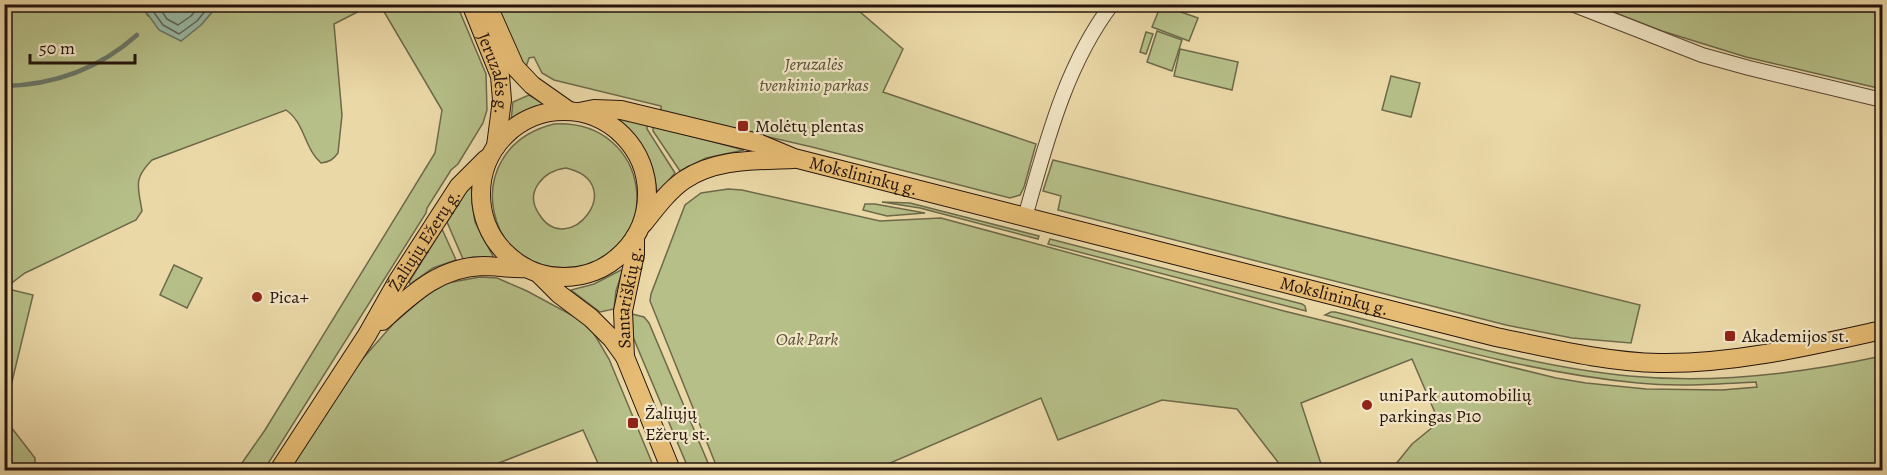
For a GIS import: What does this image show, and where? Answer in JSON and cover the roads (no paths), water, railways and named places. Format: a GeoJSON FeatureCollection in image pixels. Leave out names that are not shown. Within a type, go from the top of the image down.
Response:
{"type":"FeatureCollection","features":[{"type":"Feature","properties":{"kind":"main road","name":"Jeruzalės g."},"geometry":{"type":"LineString","coordinates":[[471,4],[500,76],[502,100],[493,151]]}},
{"type":"Feature","properties":{"kind":"main road","name":"Jeruzalės g."},"geometry":{"type":"LineString","coordinates":[[487,4],[515,67],[532,84],[574,112]]}},
{"type":"Feature","properties":{"kind":"main road","name":"Mokslininkų g."},"geometry":{"type":"LineString","coordinates":[[574,112],[594,108],[621,110],[758,143],[794,158],[1496,337],[1607,358],[1660,363],[1713,361],[1882,330]]}},
{"type":"Feature","properties":{"kind":"main road"},"geometry":{"type":"LineString","coordinates":[[552,112],[574,112],[597,118],[613,127],[626,139],[637,154],[644,171],[647,189],[646,208],[637,233],[623,252],[609,264],[575,277],[557,277],[532,271],[510,258],[497,244],[482,210],[480,191],[483,173],[493,151],[507,133],[520,123],[536,116],[552,112]]}},
{"type":"Feature","properties":{"kind":"main road","name":"Žaliųjų Ežerų g."},"geometry":{"type":"LineString","coordinates":[[279,471],[368,335],[397,282],[459,186],[493,151]]}},
{"type":"Feature","properties":{"kind":"main road","name":"Mokslininkų g."},"geometry":{"type":"LineString","coordinates":[[637,233],[683,180],[700,171],[730,162],[794,158]]}},
{"type":"Feature","properties":{"kind":"main road","name":"Santariškių g."},"geometry":{"type":"LineString","coordinates":[[625,357],[623,310],[632,271],[637,233]]}},
{"type":"Feature","properties":{"kind":"main road","name":"Žaliųjų Ežerų g."},"geometry":{"type":"LineString","coordinates":[[368,335],[420,288],[446,273],[484,266],[532,271]]}},
{"type":"Feature","properties":{"kind":"main road","name":"Santariškių g."},"geometry":{"type":"LineString","coordinates":[[532,271],[591,318],[612,339],[625,357],[671,471]]}},
{"type":"Feature","properties":{"kind":"street"},"geometry":{"type":"LineString","coordinates":[[1025,217],[1048,138],[1073,70],[1099,22],[1112,4]]}},
{"type":"Feature","properties":{"kind":"street"},"geometry":{"type":"LineString","coordinates":[[1572,4],[1702,55],[1882,100]]}},
{"type":"Feature","properties":{"kind":"water"},"geometry":{"type":"Polygon","coordinates":[[[141,5],[218,5],[201,25],[181,41],[159,30],[141,5]]]}},
{"type":"Feature","properties":{"kind":"waterway"},"geometry":{"type":"LineString","coordinates":[[4,86],[41,82],[75,72],[108,57],[137,35]]}},
{"type":"Feature","properties":{"kind":"place","name":"Molėtų plentas"},"geometry":{"type":"Point","coordinates":[743,126]}},
{"type":"Feature","properties":{"kind":"place","name":"Pica+"},"geometry":{"type":"Point","coordinates":[257,297]}},
{"type":"Feature","properties":{"kind":"place","name":"Akademijos st."},"geometry":{"type":"Point","coordinates":[1730,336]}},
{"type":"Feature","properties":{"kind":"place","name":"uniPark automobilių parkingas P10"},"geometry":{"type":"Point","coordinates":[1367,405]}},
{"type":"Feature","properties":{"kind":"place","name":"Žaliųjų Ežerų st."},"geometry":{"type":"Point","coordinates":[633,423]}},
{"type":"Feature","properties":{"kind":"park label","name":"Jeruzalės tvenkinio parkas"},"geometry":{"type":"Point","coordinates":[814,74]}},
{"type":"Feature","properties":{"kind":"park label","name":"Oak Park"},"geometry":{"type":"Point","coordinates":[807,339]}}]}
